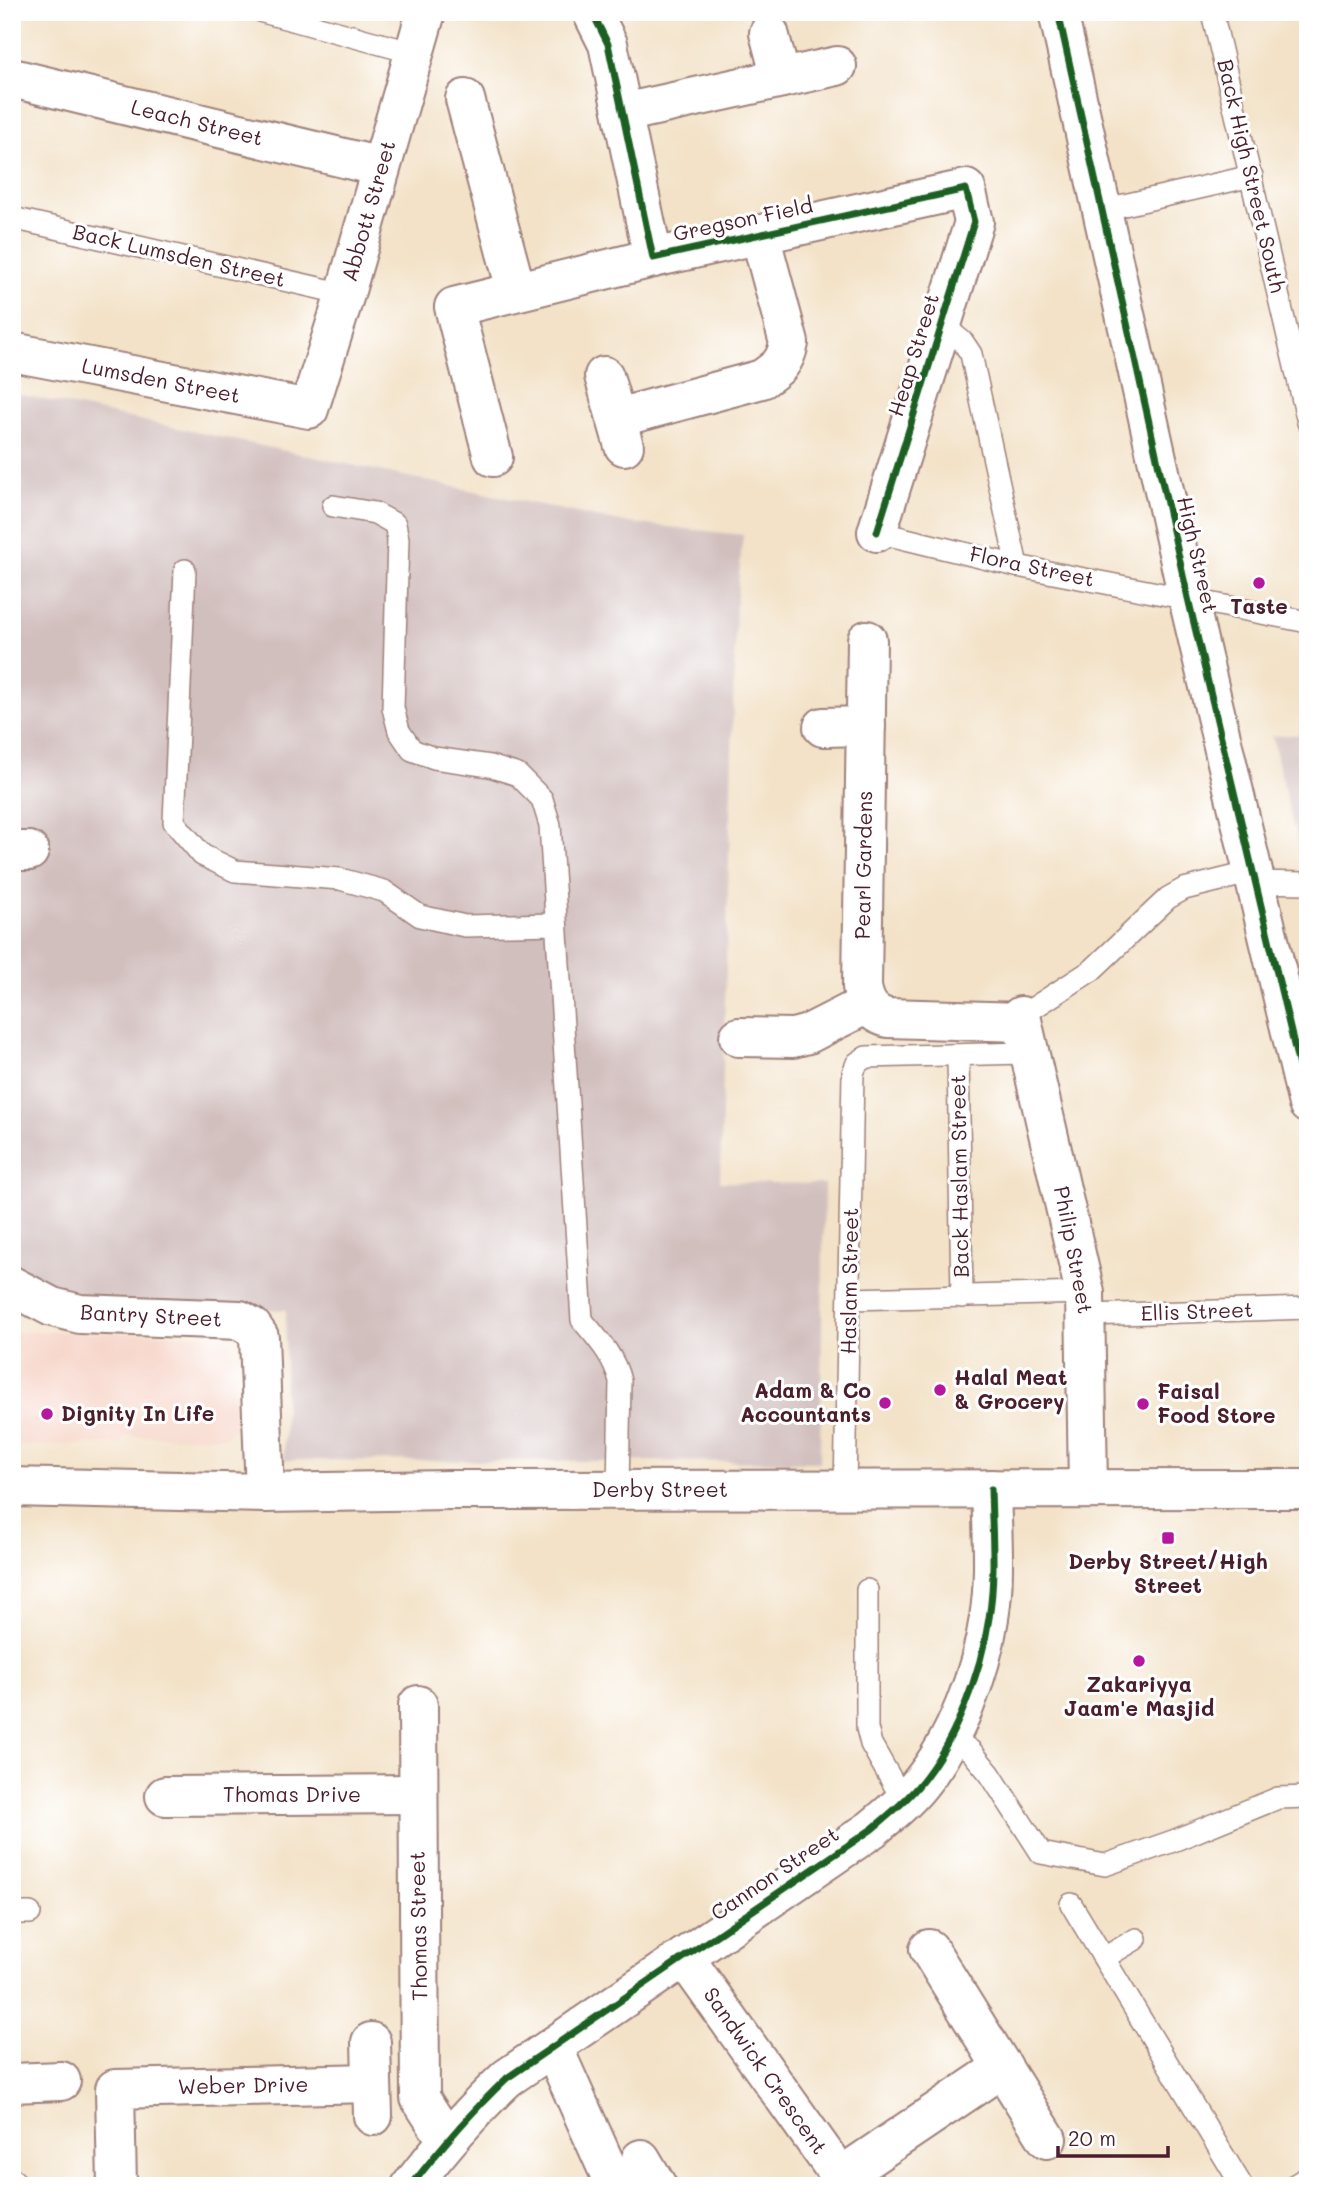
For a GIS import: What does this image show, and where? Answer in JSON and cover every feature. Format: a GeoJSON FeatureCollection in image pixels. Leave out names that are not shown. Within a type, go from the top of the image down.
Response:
{"type":"FeatureCollection","features":[{"type":"Feature","properties":{"kind":"street","name":"Abbott Street"},"geometry":{"type":"LineString","coordinates":[[309,409],[426,12]]}},
{"type":"Feature","properties":{"kind":"street","name":"Gregson Field"},"geometry":{"type":"LineString","coordinates":[[592,12],[608,44],[653,258]]}},
{"type":"Feature","properties":{"kind":"street","name":"High Street"},"geometry":{"type":"LineString","coordinates":[[1058,12],[1188,598],[1308,1104]]}},
{"type":"Feature","properties":{"kind":"street"},"geometry":{"type":"LineString","coordinates":[[769,33],[780,78]]}},
{"type":"Feature","properties":{"kind":"street"},"geometry":{"type":"LineString","coordinates":[[623,113],[837,66]]}},
{"type":"Feature","properties":{"kind":"street","name":"Leach Street"},"geometry":{"type":"LineString","coordinates":[[12,78],[381,167]]}},
{"type":"Feature","properties":{"kind":"street"},"geometry":{"type":"LineString","coordinates":[[460,123],[516,290]]}},
{"type":"Feature","properties":{"kind":"street","name":"Gregson Field"},"geometry":{"type":"LineString","coordinates":[[493,457],[454,307],[653,258],[966,189]]}},
{"type":"Feature","properties":{"kind":"street","name":"Heap Street"},"geometry":{"type":"LineString","coordinates":[[877,531],[974,222],[966,189]]}},
{"type":"Feature","properties":{"kind":"street","name":"Gregson Field"},"geometry":{"type":"LineString","coordinates":[[604,376],[620,432],[762,379],[776,370],[786,358],[789,343],[760,235]]}},
{"type":"Feature","properties":{"kind":"street","name":"Lumsden Street"},"geometry":{"type":"LineString","coordinates":[[12,352],[309,409]]}},
{"type":"Feature","properties":{"kind":"street","name":"Pearl Gardens"},"geometry":{"type":"LineString","coordinates":[[867,640],[862,987],[867,1004]]}},
{"type":"Feature","properties":{"kind":"street"},"geometry":{"type":"LineString","coordinates":[[823,727],[866,726]]}},
{"type":"Feature","properties":{"kind":"street"},"geometry":{"type":"LineString","coordinates":[[739,1037],[793,1038],[808,1034],[867,1004],[878,1016],[888,1018],[1025,1030]]}},
{"type":"Feature","properties":{"kind":"street","name":"Philip Street"},"geometry":{"type":"LineString","coordinates":[[1025,1030],[1086,1304],[1088,1489]]}},
{"type":"Feature","properties":{"kind":"street","name":"Bantry Street"},"geometry":{"type":"LineString","coordinates":[[12,1286],[52,1307],[80,1314],[240,1320],[253,1327],[259,1337],[265,1493]]}},
{"type":"Feature","properties":{"kind":"street","name":"Derby Street"},"geometry":{"type":"LineString","coordinates":[[12,1487],[265,1493],[1308,1489]]}},
{"type":"Feature","properties":{"kind":"street","name":"Cannon Street"},"geometry":{"type":"LineString","coordinates":[[411,2186],[447,2140],[507,2077],[872,1829],[904,1802],[920,1783],[941,1753],[968,1697],[983,1651],[990,1617],[993,1571],[991,1489]]}},
{"type":"Feature","properties":{"kind":"street","name":"Thomas Street"},"geometry":{"type":"LineString","coordinates":[[418,1705],[421,2098],[447,2140]]}},
{"type":"Feature","properties":{"kind":"street","name":"Thomas Drive"},"geometry":{"type":"LineString","coordinates":[[165,1796],[418,1794]]}},
{"type":"Feature","properties":{"kind":"street"},"geometry":{"type":"LineString","coordinates":[[929,1949],[1047,2138]]}},
{"type":"Feature","properties":{"kind":"street","name":"Sandwick Crescent"},"geometry":{"type":"LineString","coordinates":[[684,1957],[843,2181]]}},
{"type":"Feature","properties":{"kind":"street","name":"Weber Drive"},"geometry":{"type":"LineString","coordinates":[[117,2186],[115,2089],[372,2100],[371,2042]]}},
{"type":"Feature","properties":{"kind":"street"},"geometry":{"type":"LineString","coordinates":[[553,2047],[638,2177]]}},
{"type":"Feature","properties":{"kind":"street"},"geometry":{"type":"LineString","coordinates":[[843,2181],[1003,2067]]}},
{"type":"Feature","properties":{"kind":"street"},"geometry":{"type":"LineString","coordinates":[[12,2083],[61,2081]]}},
{"type":"Feature","properties":{"kind":"lane"},"geometry":{"type":"LineString","coordinates":[[263,12],[414,53]]}},
{"type":"Feature","properties":{"kind":"lane","name":"Back High Street South"},"geometry":{"type":"LineString","coordinates":[[1212,12],[1308,422]]}},
{"type":"Feature","properties":{"kind":"lane"},"geometry":{"type":"LineString","coordinates":[[1102,210],[1252,176]]}},
{"type":"Feature","properties":{"kind":"lane","name":"Back Lumsden Street"},"geometry":{"type":"LineString","coordinates":[[12,218],[345,294]]}},
{"type":"Feature","properties":{"kind":"lane"},"geometry":{"type":"LineString","coordinates":[[942,325],[963,342],[971,354],[1017,566]]}},
{"type":"Feature","properties":{"kind":"lane"},"geometry":{"type":"LineString","coordinates":[[333,506],[375,513],[395,524],[398,538],[393,708],[399,731],[412,750],[434,758],[490,766],[518,775],[542,799],[550,825],[582,1320],[608,1352],[617,1367],[620,1381],[618,1490]]}},
{"type":"Feature","properties":{"kind":"lane","name":"Flora Street"},"geometry":{"type":"LineString","coordinates":[[877,531],[1017,566],[1308,622]]}},
{"type":"Feature","properties":{"kind":"lane"},"geometry":{"type":"LineString","coordinates":[[185,570],[174,822],[202,855],[235,871],[340,879],[384,891],[420,916],[465,926],[556,924]]}},
{"type":"Feature","properties":{"kind":"lane"},"geometry":{"type":"LineString","coordinates":[[958,1056],[1025,1030],[1168,898],[1184,889],[1254,877],[1308,883]]}},
{"type":"Feature","properties":{"kind":"lane","name":"Haslam Street"},"geometry":{"type":"LineString","coordinates":[[845,1490],[853,1073],[857,1063],[866,1057],[958,1056]]}},
{"type":"Feature","properties":{"kind":"lane","name":"Back Haslam Street"},"geometry":{"type":"LineString","coordinates":[[958,1056],[962,1297]]}},
{"type":"Feature","properties":{"kind":"lane","name":"Ellis Street"},"geometry":{"type":"LineString","coordinates":[[850,1299],[962,1297],[1086,1304],[1308,1308]]}},
{"type":"Feature","properties":{"kind":"lane"},"geometry":{"type":"LineString","coordinates":[[867,1590],[867,1728],[871,1744],[904,1802]]}},
{"type":"Feature","properties":{"kind":"lane"},"geometry":{"type":"LineString","coordinates":[[949,1736],[971,1751],[990,1774],[1041,1853],[1105,1865],[1173,1841],[1278,1797],[1308,1797]]}},
{"type":"Feature","properties":{"kind":"lane"},"geometry":{"type":"LineString","coordinates":[[1071,1904],[1242,2186]]}},
{"type":"Feature","properties":{"kind":"lane"},"geometry":{"type":"LineString","coordinates":[[1104,1958],[1136,1939]]}},
{"type":"Feature","properties":{"kind":"lane"},"geometry":{"type":"LineString","coordinates":[[1293,2186],[1308,2177]]}},
{"type":"Feature","properties":{"kind":"lane"},"geometry":{"type":"LineString","coordinates":[[12,2179],[20,2186]]}},
{"type":"Feature","properties":{"kind":"shaded area"},"geometry":{"type":"Polygon","coordinates":[[[12,393],[620,522],[743,535],[736,605],[720,1182],[824,1184],[820,1462],[284,1460],[286,1310],[99,1304],[12,1266],[12,393]]]}},
{"type":"Feature","properties":{"kind":"shaded area"},"geometry":{"type":"Polygon","coordinates":[[[1308,734],[1308,856],[1300,856],[1272,736],[1308,734]]]}},
{"type":"Feature","properties":{"kind":"shaded area"},"geometry":{"type":"Polygon","coordinates":[[[12,1331],[223,1335],[234,1347],[235,1427],[226,1437],[124,1436],[123,1444],[12,1446],[12,1331]]]}},
{"type":"Feature","properties":{"kind":"cycle path"},"geometry":{"type":"LineString","coordinates":[[592,12],[608,44],[653,258],[966,189],[974,222],[877,532]]}},
{"type":"Feature","properties":{"kind":"cycle path"},"geometry":{"type":"LineString","coordinates":[[1058,12],[1188,598],[1308,1104]]}},
{"type":"Feature","properties":{"kind":"cycle path"},"geometry":{"type":"LineString","coordinates":[[411,2186],[457,2130],[507,2078],[872,1829],[919,1785],[955,1728],[980,1661],[992,1586],[991,1489]]}},
{"type":"Feature","properties":{"kind":"place","name":"Taste"},"geometry":{"type":"Point","coordinates":[1259,583]}},
{"type":"Feature","properties":{"kind":"place","name":"Halal Meat & Grocery"},"geometry":{"type":"Point","coordinates":[940,1390]}},
{"type":"Feature","properties":{"kind":"place","name":"Adam & Co Accountants"},"geometry":{"type":"Point","coordinates":[885,1403]}},
{"type":"Feature","properties":{"kind":"place","name":"Faisal Food Store"},"geometry":{"type":"Point","coordinates":[1143,1404]}},
{"type":"Feature","properties":{"kind":"place","name":"Dignity In Life"},"geometry":{"type":"Point","coordinates":[47,1414]}},
{"type":"Feature","properties":{"kind":"place","name":"Derby Street/High Street"},"geometry":{"type":"Point","coordinates":[1168,1538]}},
{"type":"Feature","properties":{"kind":"place","name":"Zakariyya Jaam'e Masjid"},"geometry":{"type":"Point","coordinates":[1139,1661]}}]}
